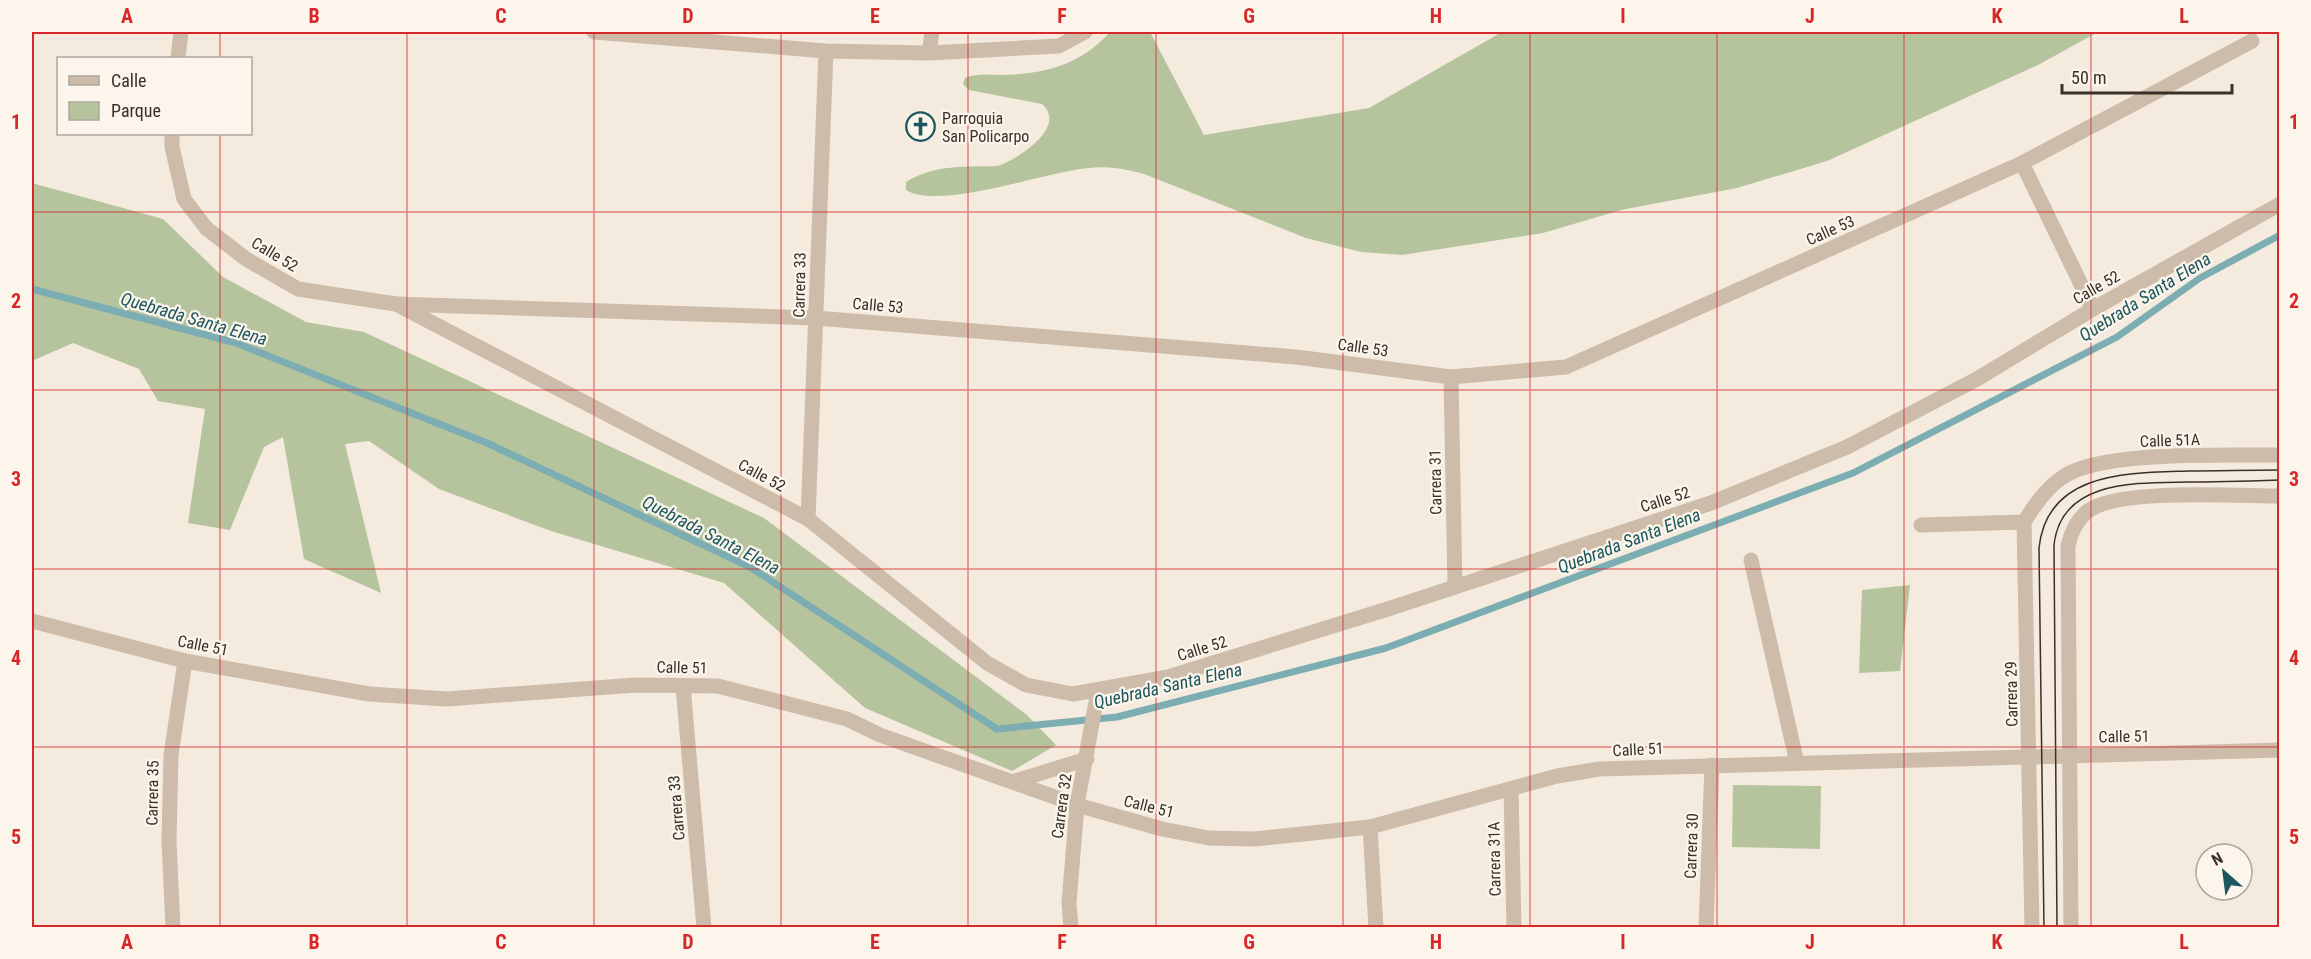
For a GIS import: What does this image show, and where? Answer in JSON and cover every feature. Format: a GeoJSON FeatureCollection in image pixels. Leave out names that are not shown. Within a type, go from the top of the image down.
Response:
{"type":"FeatureCollection","features":[{"type":"Feature","properties":{"kind":"street"},"geometry":{"type":"LineString","coordinates":[[178,57],[181,32]]}},
{"type":"Feature","properties":{"kind":"street"},"geometry":{"type":"LineString","coordinates":[[594,32],[826,51],[929,53],[1059,46],[1085,32]]}},
{"type":"Feature","properties":{"kind":"street"},"geometry":{"type":"LineString","coordinates":[[929,53],[932,32]]}},
{"type":"Feature","properties":{"kind":"street","name":"Calle 53"},"geometry":{"type":"LineString","coordinates":[[396,304],[816,318],[1296,357],[1451,377],[1566,367],[1593,357],[2022,163],[2252,41]]}},
{"type":"Feature","properties":{"kind":"street","name":"Carrera 33"},"geometry":{"type":"LineString","coordinates":[[808,519],[826,51]]}},
{"type":"Feature","properties":{"kind":"street","name":"Calle 52"},"geometry":{"type":"LineString","coordinates":[[172,135],[172,147],[184,199],[206,228],[246,259],[298,289],[396,304],[808,519],[987,663],[1012,679],[1043,690],[1073,694],[1168,677],[1455,587],[1711,503],[1847,447],[1977,379],[2093,309],[2280,204]]}},
{"type":"Feature","properties":{"kind":"street"},"geometry":{"type":"LineString","coordinates":[[2022,163],[2093,309]]}},
{"type":"Feature","properties":{"kind":"street","name":"Carrera 31"},"geometry":{"type":"LineString","coordinates":[[1451,377],[1455,587]]}},
{"type":"Feature","properties":{"kind":"street","name":"Calle 51A"},"geometry":{"type":"LineString","coordinates":[[2024,522],[2047,489],[2064,476],[2087,465],[2122,459],[2280,455]]}},
{"type":"Feature","properties":{"kind":"street"},"geometry":{"type":"LineString","coordinates":[[2071,927],[2068,546],[2077,521],[2089,509],[2126,498],[2280,496]]}},
{"type":"Feature","properties":{"kind":"street"},"geometry":{"type":"LineString","coordinates":[[1921,525],[2024,522]]}},
{"type":"Feature","properties":{"kind":"street","name":"Carrera 29"},"geometry":{"type":"LineString","coordinates":[[2024,522],[2032,927]]}},
{"type":"Feature","properties":{"kind":"street"},"geometry":{"type":"LineString","coordinates":[[1750,560],[1797,762]]}},
{"type":"Feature","properties":{"kind":"street","name":"Calle 51"},"geometry":{"type":"LineString","coordinates":[[32,621],[185,661],[369,694],[447,699],[636,685],[718,686],[847,719],[880,735],[1077,805],[1162,829],[1209,838],[1254,839],[1370,827],[1557,776],[1599,769],[2280,750]]}},
{"type":"Feature","properties":{"kind":"street","name":"Carrera 35"},"geometry":{"type":"LineString","coordinates":[[173,927],[169,841],[171,755],[185,661]]}},
{"type":"Feature","properties":{"kind":"street","name":"Carrera 33"},"geometry":{"type":"LineString","coordinates":[[683,686],[704,927]]}},
{"type":"Feature","properties":{"kind":"street","name":"Carrera 32"},"geometry":{"type":"LineString","coordinates":[[1071,927],[1070,903],[1077,805],[1098,691]]}},
{"type":"Feature","properties":{"kind":"street"},"geometry":{"type":"LineString","coordinates":[[1012,782],[1087,757]]}},
{"type":"Feature","properties":{"kind":"street","name":"Carrera 30"},"geometry":{"type":"LineString","coordinates":[[1706,927],[1712,765]]}},
{"type":"Feature","properties":{"kind":"street","name":"Carrera 31A"},"geometry":{"type":"LineString","coordinates":[[1511,789],[1514,927]]}},
{"type":"Feature","properties":{"kind":"street"},"geometry":{"type":"LineString","coordinates":[[1370,827],[1376,927]]}},
{"type":"Feature","properties":{"kind":"green space"},"geometry":{"type":"Polygon","coordinates":[[[1110,32],[1150,32],[1204,135],[1369,108],[1502,32],[2098,32],[2038,65],[1827,161],[1737,188],[1621,210],[1543,233],[1402,255],[1361,252],[1306,238],[1144,174],[1116,168],[1096,167],[1071,171],[994,188],[943,196],[922,195],[906,190],[906,182],[939,169],[998,166],[1017,157],[1045,132],[1049,122],[1048,113],[1042,104],[969,90],[963,84],[965,78],[978,75],[1018,74],[1061,66],[1087,52],[1110,32]]]}},
{"type":"Feature","properties":{"kind":"green space"},"geometry":{"type":"Polygon","coordinates":[[[32,183],[163,219],[223,277],[306,322],[364,332],[764,518],[1027,715],[1056,745],[1012,771],[865,708],[724,583],[551,531],[439,489],[369,441],[345,444],[381,593],[304,559],[283,437],[264,447],[230,530],[188,523],[205,409],[158,401],[139,369],[73,343],[32,361],[32,183]]]}},
{"type":"Feature","properties":{"kind":"green space"},"geometry":{"type":"Polygon","coordinates":[[[1910,585],[1900,671],[1859,673],[1862,590],[1910,585]]]}},
{"type":"Feature","properties":{"kind":"green space"},"geometry":{"type":"Polygon","coordinates":[[[1733,785],[1821,786],[1820,849],[1732,847],[1733,785]]]}},
{"type":"Feature","properties":{"kind":"waterway","name":"Quebrada Santa Elena"},"geometry":{"type":"LineString","coordinates":[[32,289],[236,343],[487,443],[750,567],[997,729],[1117,717],[1386,648],[1853,473],[2117,337],[2200,278],[2280,235]]}},
{"type":"Feature","properties":{"kind":"tram line"},"geometry":{"type":"LineString","coordinates":[[2044,928],[2039,548],[2045,523],[2057,504],[2074,490],[2094,481],[2141,473],[2280,470]]}},
{"type":"Feature","properties":{"kind":"tram line"},"geometry":{"type":"LineString","coordinates":[[2057,928],[2054,545],[2060,523],[2071,507],[2086,496],[2125,485],[2280,480]]}},
{"type":"Feature","properties":{"kind":"place","name":"Parroquia San Policarpo"},"geometry":{"type":"Point","coordinates":[921,127]}}]}
